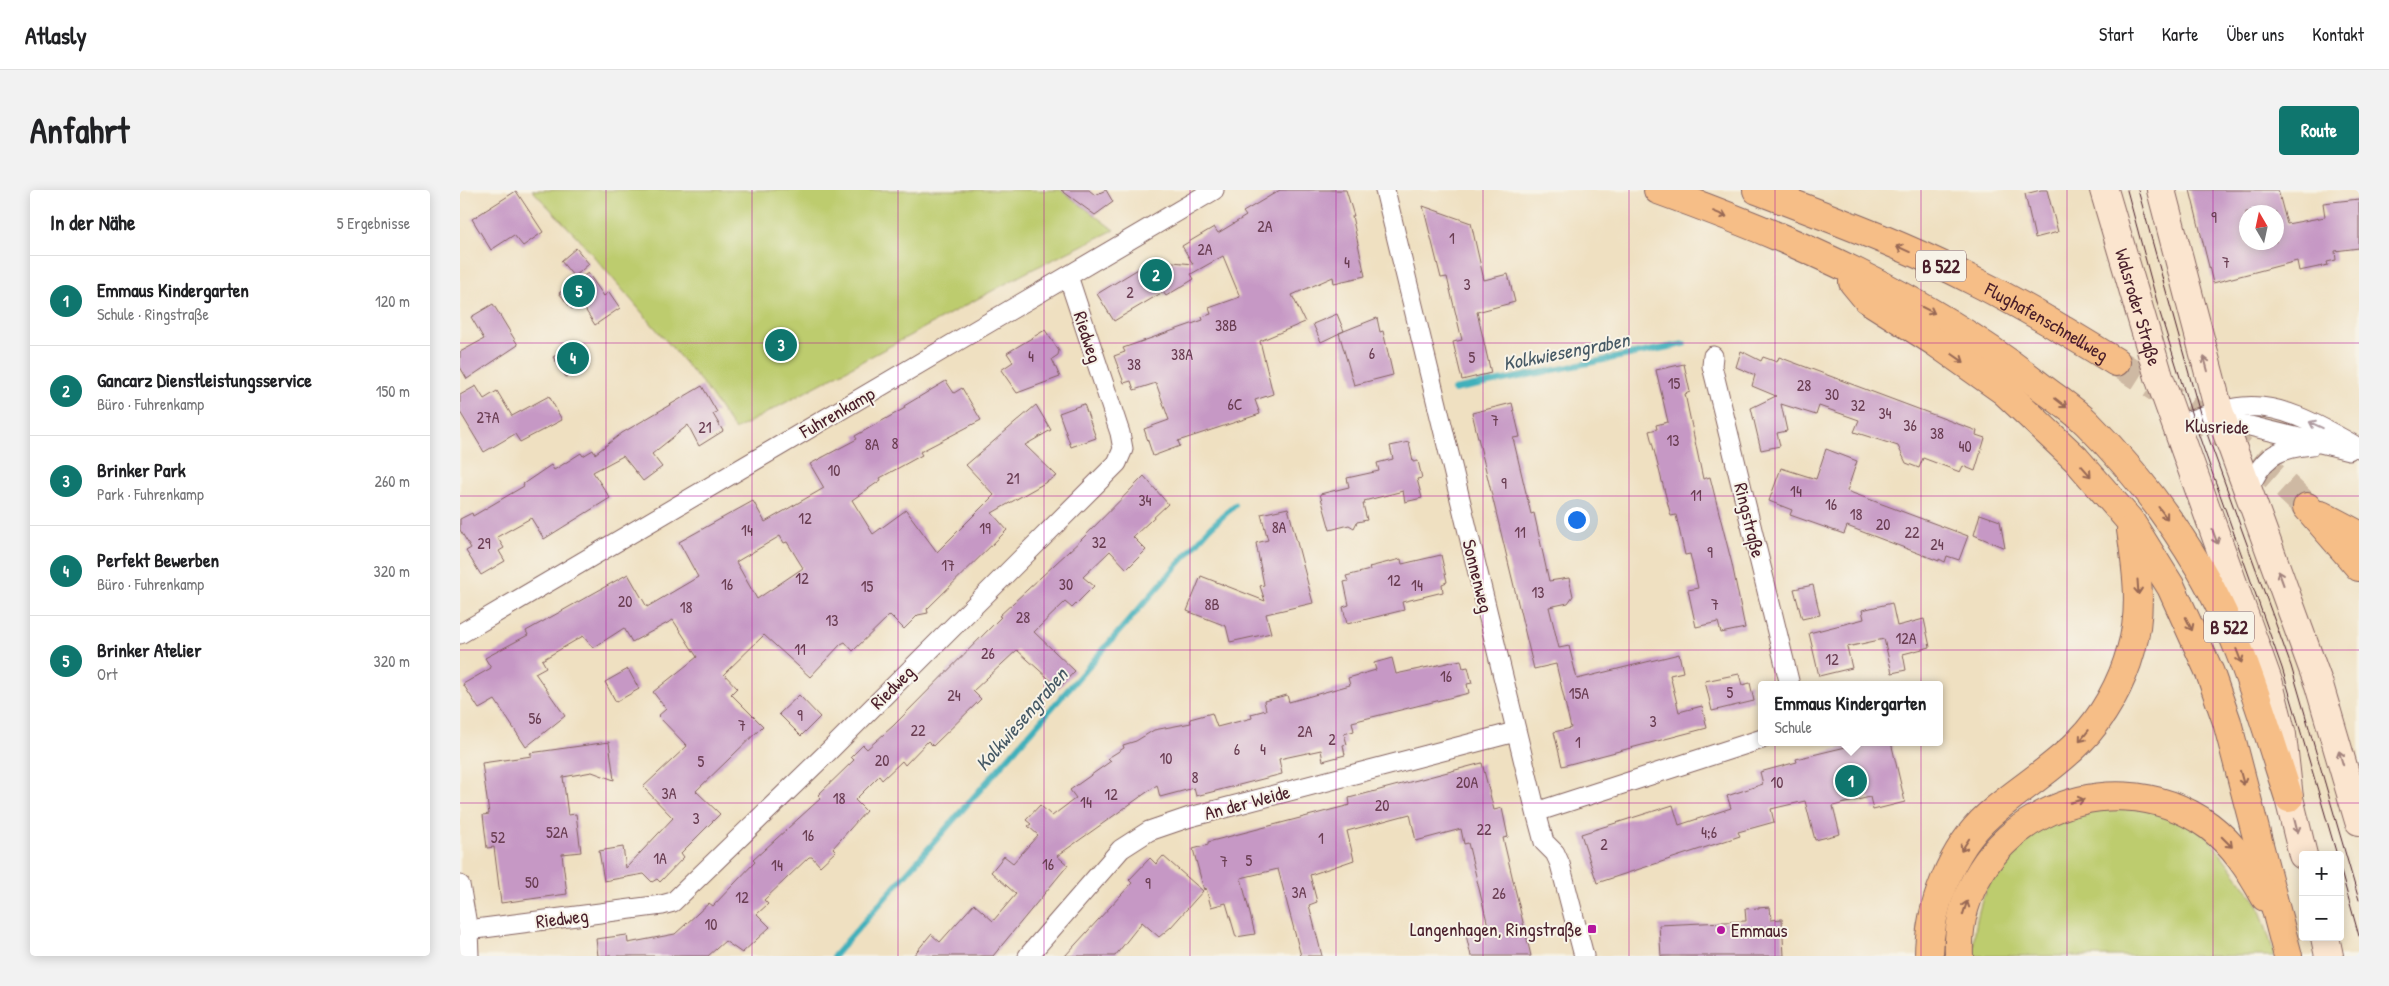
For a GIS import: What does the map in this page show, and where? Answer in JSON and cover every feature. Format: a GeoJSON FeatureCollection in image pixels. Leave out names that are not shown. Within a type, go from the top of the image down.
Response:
{"type":"FeatureCollection","features":[{"type":"Feature","properties":{"kind":"highway","name":"B 522"},"geometry":{"type":"LineString","coordinates":[[1658,190],[1838,264],[1939,316],[2004,357],[2086,422],[2134,474],[2168,519],[2201,570],[2226,622],[2260,710],[2289,798]]}},
{"type":"Feature","properties":{"kind":"highway","name":"Flughafenschnellweg"},"geometry":{"type":"LineString","coordinates":[[1757,190],[1848,225],[1972,280],[2051,322],[2116,362]]}},
{"type":"Feature","properties":{"kind":"highway"},"geometry":{"type":"LineString","coordinates":[[1838,264],[1867,299],[1935,342],[2004,391],[2076,459],[2130,521],[2171,587],[2210,673],[2245,789],[2288,956]]}},
{"type":"Feature","properties":{"kind":"highway"},"geometry":{"type":"LineString","coordinates":[[2359,536],[2307,507],[2359,567]]}},
{"type":"Feature","properties":{"kind":"highway"},"geometry":{"type":"LineString","coordinates":[[1929,956],[1934,913],[1947,874],[1966,842],[1986,818],[2079,742],[2102,713],[2119,681],[2131,651],[2137,622],[2139,590],[2130,521]]}},
{"type":"Feature","properties":{"kind":"highway"},"geometry":{"type":"LineString","coordinates":[[1959,956],[1958,942],[1962,916],[1972,886],[1990,858],[2010,836],[2036,817],[2066,804],[2095,797],[2125,795],[2157,801],[2184,812],[2208,825],[2228,842],[2251,871],[2281,928]]}},
{"type":"Feature","properties":{"kind":"main road","name":"Walsroder Straße"},"geometry":{"type":"LineString","coordinates":[[2104,190],[2139,315],[2176,425],[2246,614],[2269,684],[2282,735],[2289,798],[2302,851]]}},
{"type":"Feature","properties":{"kind":"main road"},"geometry":{"type":"LineString","coordinates":[[2160,190],[2221,418],[2321,691],[2359,821]]}},
{"type":"Feature","properties":{"kind":"main road"},"geometry":{"type":"LineString","coordinates":[[2325,941],[2329,956]]}},
{"type":"Feature","properties":{"kind":"street","name":"Fuhrenkamp"},"geometry":{"type":"LineString","coordinates":[[460,634],[1214,190]]}},
{"type":"Feature","properties":{"kind":"street","name":"Sonnenweg"},"geometry":{"type":"LineString","coordinates":[[1385,190],[1536,812],[1544,842],[1555,853],[1560,864],[1584,956]]}},
{"type":"Feature","properties":{"kind":"street","name":"Riedweg"},"geometry":{"type":"LineString","coordinates":[[468,930],[673,902],[816,764],[1117,463],[1123,449],[1120,433],[1068,276]]}},
{"type":"Feature","properties":{"kind":"street","name":"Ringstraße"},"geometry":{"type":"LineString","coordinates":[[1713,356],[1712,366],[1789,681]]}},
{"type":"Feature","properties":{"kind":"street","name":"Klusriede"},"geometry":{"type":"LineString","coordinates":[[2176,425],[2221,418],[2259,407],[2295,415],[2359,448]]}},
{"type":"Feature","properties":{"kind":"street","name":"Klusriede"},"geometry":{"type":"LineString","coordinates":[[2221,418],[2359,453]]}},
{"type":"Feature","properties":{"kind":"street","name":"Klusriede"},"geometry":{"type":"LineString","coordinates":[[2248,492],[2262,464],[2280,451],[2298,446],[2325,444]]}},
{"type":"Feature","properties":{"kind":"street","name":"An der Weide"},"geometry":{"type":"LineString","coordinates":[[1028,956],[1121,850],[1149,831],[1190,817],[1516,732]]}},
{"type":"Feature","properties":{"kind":"street"},"geometry":{"type":"LineString","coordinates":[[1536,812],[1758,740]]}},
{"type":"Feature","properties":{"kind":"street"},"geometry":{"type":"LineString","coordinates":[[460,885],[468,930],[469,956]]}},
{"type":"Feature","properties":{"kind":"green space"},"geometry":{"type":"Polygon","coordinates":[[[532,190],[1061,190],[1114,230],[1029,271],[735,430],[704,385],[579,239],[532,190]]]}},
{"type":"Feature","properties":{"kind":"green space"},"geometry":{"type":"Polygon","coordinates":[[[2078,809],[2149,809],[2205,833],[2258,904],[2275,956],[1973,956],[1976,925],[1980,909],[1991,878],[1999,865],[2009,852],[2028,836],[2078,809]]]}},
{"type":"Feature","properties":{"kind":"building"},"geometry":{"type":"Polygon","coordinates":[[[1061,190],[1089,190],[1095,195],[1106,190],[1113,202],[1095,215],[1061,190]]]}},
{"type":"Feature","properties":{"kind":"building"},"geometry":{"type":"Polygon","coordinates":[[[1280,190],[1346,190],[1354,216],[1352,216],[1365,276],[1334,283],[1333,277],[1292,295],[1305,322],[1260,341],[1273,394],[1255,400],[1260,414],[1178,441],[1180,446],[1153,456],[1144,429],[1169,420],[1156,383],[1134,390],[1131,381],[1124,383],[1114,356],[1125,352],[1123,348],[1203,320],[1202,317],[1211,314],[1209,308],[1240,297],[1223,256],[1191,274],[1194,279],[1166,296],[1163,292],[1114,321],[1097,294],[1153,260],[1193,264],[1182,246],[1214,227],[1218,233],[1246,216],[1243,212],[1280,190]]]}},
{"type":"Feature","properties":{"kind":"building"},"geometry":{"type":"Polygon","coordinates":[[[2047,190],[2058,232],[2035,238],[2025,194],[2047,190]]]}},
{"type":"Feature","properties":{"kind":"building"},"geometry":{"type":"Polygon","coordinates":[[[2190,190],[2278,190],[2282,205],[2239,205],[2239,250],[2284,250],[2284,213],[2287,224],[2325,217],[2323,203],[2359,199],[2359,248],[2335,251],[2336,260],[2327,262],[2328,265],[2299,271],[2297,261],[2213,283],[2190,190]]]}},
{"type":"Feature","properties":{"kind":"building"},"geometry":{"type":"Polygon","coordinates":[[[516,191],[543,232],[523,246],[514,235],[491,250],[472,219],[516,191]]]}},
{"type":"Feature","properties":{"kind":"building"},"geometry":{"type":"Polygon","coordinates":[[[1423,206],[1471,223],[1484,280],[1508,274],[1515,302],[1477,312],[1491,373],[1462,380],[1453,342],[1462,340],[1447,277],[1441,278],[1423,206]]]}},
{"type":"Feature","properties":{"kind":"building"},"geometry":{"type":"Polygon","coordinates":[[[576,248],[589,264],[574,277],[561,261],[576,248]]]}},
{"type":"Feature","properties":{"kind":"building"},"geometry":{"type":"Polygon","coordinates":[[[588,273],[604,296],[609,292],[620,308],[595,325],[581,303],[572,309],[559,293],[588,273]]]}},
{"type":"Feature","properties":{"kind":"building"},"geometry":{"type":"Polygon","coordinates":[[[493,304],[518,345],[467,379],[460,367],[460,352],[484,339],[471,317],[493,304]]]}},
{"type":"Feature","properties":{"kind":"building"},"geometry":{"type":"Polygon","coordinates":[[[1337,314],[1344,331],[1321,342],[1313,324],[1337,314]]]}},
{"type":"Feature","properties":{"kind":"building"},"geometry":{"type":"Polygon","coordinates":[[[1377,318],[1380,332],[1383,331],[1393,375],[1354,385],[1339,333],[1377,318]]]}},
{"type":"Feature","properties":{"kind":"building"},"geometry":{"type":"Polygon","coordinates":[[[1045,330],[1059,351],[1058,355],[1052,359],[1060,377],[1017,393],[1001,370],[1013,362],[1007,353],[1045,330]]]}},
{"type":"Feature","properties":{"kind":"building"},"geometry":{"type":"Polygon","coordinates":[[[575,344],[588,365],[566,377],[553,357],[575,344]]]}},
{"type":"Feature","properties":{"kind":"building"},"geometry":{"type":"Polygon","coordinates":[[[1741,351],[1761,361],[1763,357],[1777,362],[1779,357],[1977,431],[1976,435],[1985,438],[1975,471],[1963,466],[1960,472],[1923,458],[1919,468],[1906,463],[1898,446],[1854,432],[1859,420],[1819,406],[1816,415],[1781,404],[1787,431],[1777,433],[1780,446],[1761,450],[1751,408],[1776,396],[1752,386],[1755,375],[1736,367],[1741,351]]]}},
{"type":"Feature","properties":{"kind":"building"},"geometry":{"type":"Polygon","coordinates":[[[1684,364],[1690,392],[1685,394],[1703,479],[1710,477],[1732,564],[1745,628],[1721,633],[1718,622],[1696,627],[1688,590],[1698,588],[1690,554],[1685,555],[1676,515],[1671,516],[1649,431],[1657,429],[1656,425],[1668,422],[1656,370],[1684,364]]]}},
{"type":"Feature","properties":{"kind":"building"},"geometry":{"type":"Polygon","coordinates":[[[946,381],[954,393],[962,388],[981,420],[920,452],[922,455],[880,478],[881,480],[852,500],[873,534],[906,510],[937,552],[994,495],[966,465],[1036,405],[1051,430],[1025,445],[1057,476],[992,513],[1007,530],[927,609],[928,613],[918,615],[904,629],[890,615],[853,651],[845,642],[841,644],[810,677],[764,635],[724,674],[737,688],[731,694],[763,726],[696,791],[720,814],[681,853],[684,857],[660,882],[657,879],[652,882],[644,874],[604,881],[599,851],[623,847],[626,868],[673,818],[643,787],[687,746],[658,716],[666,709],[653,692],[697,657],[673,620],[632,642],[624,628],[593,648],[583,636],[542,660],[546,667],[535,673],[565,716],[526,747],[495,700],[479,709],[463,684],[491,668],[485,658],[528,635],[526,631],[628,574],[647,607],[698,577],[679,542],[753,501],[765,522],[824,488],[810,464],[857,439],[855,436],[905,408],[904,406],[946,381]],[[780,536],[736,562],[757,599],[803,568],[787,542],[784,543],[780,536]]]}},
{"type":"Feature","properties":{"kind":"building"},"geometry":{"type":"Polygon","coordinates":[[[476,386],[484,399],[497,391],[512,416],[549,396],[562,420],[520,442],[515,434],[484,452],[460,412],[460,395],[476,386]]]}},
{"type":"Feature","properties":{"kind":"building"},"geometry":{"type":"Polygon","coordinates":[[[702,386],[717,412],[713,414],[723,431],[699,446],[688,425],[652,454],[662,467],[643,481],[623,456],[593,472],[610,498],[544,539],[531,518],[497,537],[504,548],[499,551],[505,561],[481,575],[466,551],[471,548],[460,530],[460,519],[472,513],[473,516],[524,486],[523,484],[551,465],[554,470],[581,453],[583,456],[593,450],[595,454],[622,433],[702,386]]]}},
{"type":"Feature","properties":{"kind":"building"},"geometry":{"type":"Polygon","coordinates":[[[1512,403],[1520,437],[1513,438],[1531,514],[1534,513],[1549,581],[1569,578],[1573,596],[1568,603],[1549,607],[1559,648],[1569,646],[1577,679],[1679,654],[1683,672],[1670,675],[1679,712],[1702,706],[1707,728],[1562,766],[1554,732],[1571,728],[1556,664],[1534,669],[1472,413],[1512,403]]]}},
{"type":"Feature","properties":{"kind":"building"},"geometry":{"type":"Polygon","coordinates":[[[1084,404],[1096,438],[1071,447],[1059,413],[1084,404]]]}},
{"type":"Feature","properties":{"kind":"building"},"geometry":{"type":"Polygon","coordinates":[[[1409,442],[1413,462],[1418,461],[1422,478],[1417,479],[1422,498],[1405,502],[1403,491],[1364,501],[1367,520],[1357,522],[1354,528],[1349,525],[1330,530],[1320,494],[1349,487],[1347,478],[1379,471],[1377,463],[1393,459],[1390,446],[1409,442]]]}},
{"type":"Feature","properties":{"kind":"building"},"geometry":{"type":"Polygon","coordinates":[[[1826,449],[1857,461],[1847,491],[1968,536],[1959,560],[1947,556],[1945,562],[1939,559],[1939,561],[1847,526],[1844,534],[1790,515],[1792,510],[1769,501],[1781,468],[1816,479],[1826,449]]]}},
{"type":"Feature","properties":{"kind":"building"},"geometry":{"type":"Polygon","coordinates":[[[1144,476],[1168,504],[1133,537],[1146,550],[1127,569],[1110,551],[1083,577],[1094,586],[1072,608],[1065,602],[1034,632],[1075,671],[1059,688],[1017,650],[973,691],[981,699],[933,746],[928,741],[905,765],[902,761],[882,780],[879,776],[855,800],[866,811],[833,848],[836,851],[820,866],[812,857],[809,857],[764,900],[768,904],[757,914],[770,927],[742,953],[725,941],[708,956],[598,956],[596,939],[627,935],[628,943],[675,934],[709,903],[713,906],[755,862],[753,860],[821,798],[818,795],[854,760],[851,757],[863,745],[867,749],[893,726],[1001,617],[999,616],[1082,539],[1144,476]]]}},
{"type":"Feature","properties":{"kind":"building"},"geometry":{"type":"Polygon","coordinates":[[[1288,508],[1313,603],[1266,614],[1271,633],[1230,642],[1226,626],[1187,611],[1201,576],[1265,601],[1260,586],[1264,585],[1256,543],[1268,540],[1261,514],[1288,508]]]}},
{"type":"Feature","properties":{"kind":"building"},"geometry":{"type":"Polygon","coordinates":[[[1980,514],[2000,521],[2005,548],[1974,535],[1980,514]]]}},
{"type":"Feature","properties":{"kind":"building"},"geometry":{"type":"Polygon","coordinates":[[[1441,555],[1447,582],[1442,584],[1443,592],[1402,602],[1404,610],[1347,624],[1343,607],[1349,605],[1344,582],[1348,581],[1346,576],[1370,570],[1369,567],[1401,559],[1402,564],[1441,555]]]}},
{"type":"Feature","properties":{"kind":"building"},"geometry":{"type":"Polygon","coordinates":[[[1813,585],[1820,615],[1802,619],[1794,589],[1813,585]]]}},
{"type":"Feature","properties":{"kind":"building"},"geometry":{"type":"Polygon","coordinates":[[[1892,603],[1897,626],[1924,619],[1930,647],[1903,654],[1906,670],[1892,673],[1884,639],[1847,647],[1852,668],[1819,676],[1809,633],[1864,619],[1862,610],[1892,603]]]}},
{"type":"Feature","properties":{"kind":"building"},"geometry":{"type":"Polygon","coordinates":[[[1392,658],[1396,674],[1461,660],[1463,668],[1468,667],[1472,683],[1467,684],[1469,693],[1352,722],[1354,731],[1344,734],[1347,744],[1343,745],[1345,755],[1323,761],[1321,750],[1279,759],[1282,774],[1196,796],[1194,788],[1160,797],[1157,785],[1057,856],[1068,865],[993,956],[913,956],[931,934],[940,942],[974,904],[993,921],[1016,894],[991,872],[1004,856],[1013,863],[1038,835],[1028,826],[1031,824],[1026,820],[1040,805],[1052,816],[1076,798],[1070,790],[1111,761],[1108,758],[1124,748],[1123,745],[1136,741],[1154,730],[1191,723],[1190,719],[1212,713],[1217,727],[1252,718],[1251,714],[1266,710],[1264,701],[1287,695],[1289,702],[1350,685],[1348,678],[1376,670],[1374,663],[1392,658]]]}},
{"type":"Feature","properties":{"kind":"building"},"geometry":{"type":"Polygon","coordinates":[[[628,669],[639,689],[616,702],[605,682],[628,669]]]}},
{"type":"Feature","properties":{"kind":"building"},"geometry":{"type":"Polygon","coordinates":[[[1739,674],[1742,685],[1750,683],[1754,701],[1712,711],[1705,681],[1739,674]]]}},
{"type":"Feature","properties":{"kind":"building"},"geometry":{"type":"Polygon","coordinates":[[[799,695],[820,717],[801,736],[779,714],[799,695]]]}},
{"type":"Feature","properties":{"kind":"building"},"geometry":{"type":"Polygon","coordinates":[[[609,742],[614,780],[592,772],[563,777],[568,815],[576,814],[581,852],[562,854],[567,894],[501,903],[494,847],[487,848],[483,815],[489,814],[482,763],[532,756],[530,753],[609,742]]]}},
{"type":"Feature","properties":{"kind":"building"},"geometry":{"type":"Polygon","coordinates":[[[1850,746],[1892,746],[1905,802],[1873,810],[1870,797],[1833,806],[1840,834],[1815,840],[1805,801],[1771,809],[1774,822],[1738,832],[1740,836],[1597,883],[1581,834],[1673,805],[1679,825],[1731,808],[1727,796],[1763,784],[1760,772],[1797,762],[1796,759],[1850,746]]]}},
{"type":"Feature","properties":{"kind":"building"},"geometry":{"type":"Polygon","coordinates":[[[1482,763],[1494,810],[1502,808],[1508,837],[1503,838],[1531,956],[1471,956],[1466,935],[1489,930],[1468,843],[1464,844],[1461,829],[1416,841],[1410,814],[1347,831],[1354,860],[1310,875],[1317,902],[1309,905],[1322,956],[1301,956],[1278,869],[1241,878],[1255,934],[1236,937],[1226,903],[1211,907],[1206,888],[1204,890],[1193,849],[1208,845],[1208,842],[1350,805],[1349,798],[1482,763]]]}},
{"type":"Feature","properties":{"kind":"building"},"geometry":{"type":"Polygon","coordinates":[[[1163,856],[1203,891],[1171,927],[1159,937],[1142,922],[1115,956],[1065,956],[1132,883],[1129,880],[1150,858],[1156,864],[1163,856]]]}},
{"type":"Feature","properties":{"kind":"building","name":"Emmaus"},"geometry":{"type":"Polygon","coordinates":[[[1770,907],[1771,920],[1782,919],[1784,956],[1661,956],[1659,925],[1746,921],[1745,909],[1770,907]]]}},
{"type":"Feature","properties":{"kind":"waterway","name":"Kolkwiesengraben"},"geometry":{"type":"LineString","coordinates":[[1454,390],[1684,344]]}},
{"type":"Feature","properties":{"kind":"waterway","name":"Kolkwiesengraben"},"geometry":{"type":"LineString","coordinates":[[834,956],[1210,528],[1235,505]]}},
{"type":"Feature","properties":{"kind":"tunnel"},"geometry":{"type":"LineString","coordinates":[[2116,362],[2216,429],[2263,466],[2307,507]]}},
{"type":"Feature","properties":{"kind":"tram line"},"geometry":{"type":"LineString","coordinates":[[2127,190],[2160,313],[2193,419],[2282,668],[2336,851]]}},
{"type":"Feature","properties":{"kind":"tram line"},"geometry":{"type":"LineString","coordinates":[[2138,190],[2201,417],[2291,666],[2359,900]]}},
{"type":"Feature","properties":{"kind":"tram line"},"geometry":{"type":"LineString","coordinates":[[2344,882],[2359,936]]}},
{"type":"Feature","properties":{"kind":"place","name":"Gancarz Dienstleistungsservice"},"geometry":{"type":"Point","coordinates":[1156,275]}},
{"type":"Feature","properties":{"kind":"place","name":"Brinker Atelier"},"geometry":{"type":"Point","coordinates":[579,291]}},
{"type":"Feature","properties":{"kind":"place","name":"Brinker Park"},"geometry":{"type":"Point","coordinates":[781,345]}},
{"type":"Feature","properties":{"kind":"place","name":"Perfekt Bewerben"},"geometry":{"type":"Point","coordinates":[573,358]}},
{"type":"Feature","properties":{"kind":"place","name":"Emmaus Kindergarten"},"geometry":{"type":"Point","coordinates":[1851,781]}},
{"type":"Feature","properties":{"kind":"place","name":"Langenhagen, Ringstraße"},"geometry":{"type":"Point","coordinates":[1592,929]}},
{"type":"Feature","properties":{"kind":"place","name":"Emmaus"},"geometry":{"type":"Point","coordinates":[1721,930]}}]}
